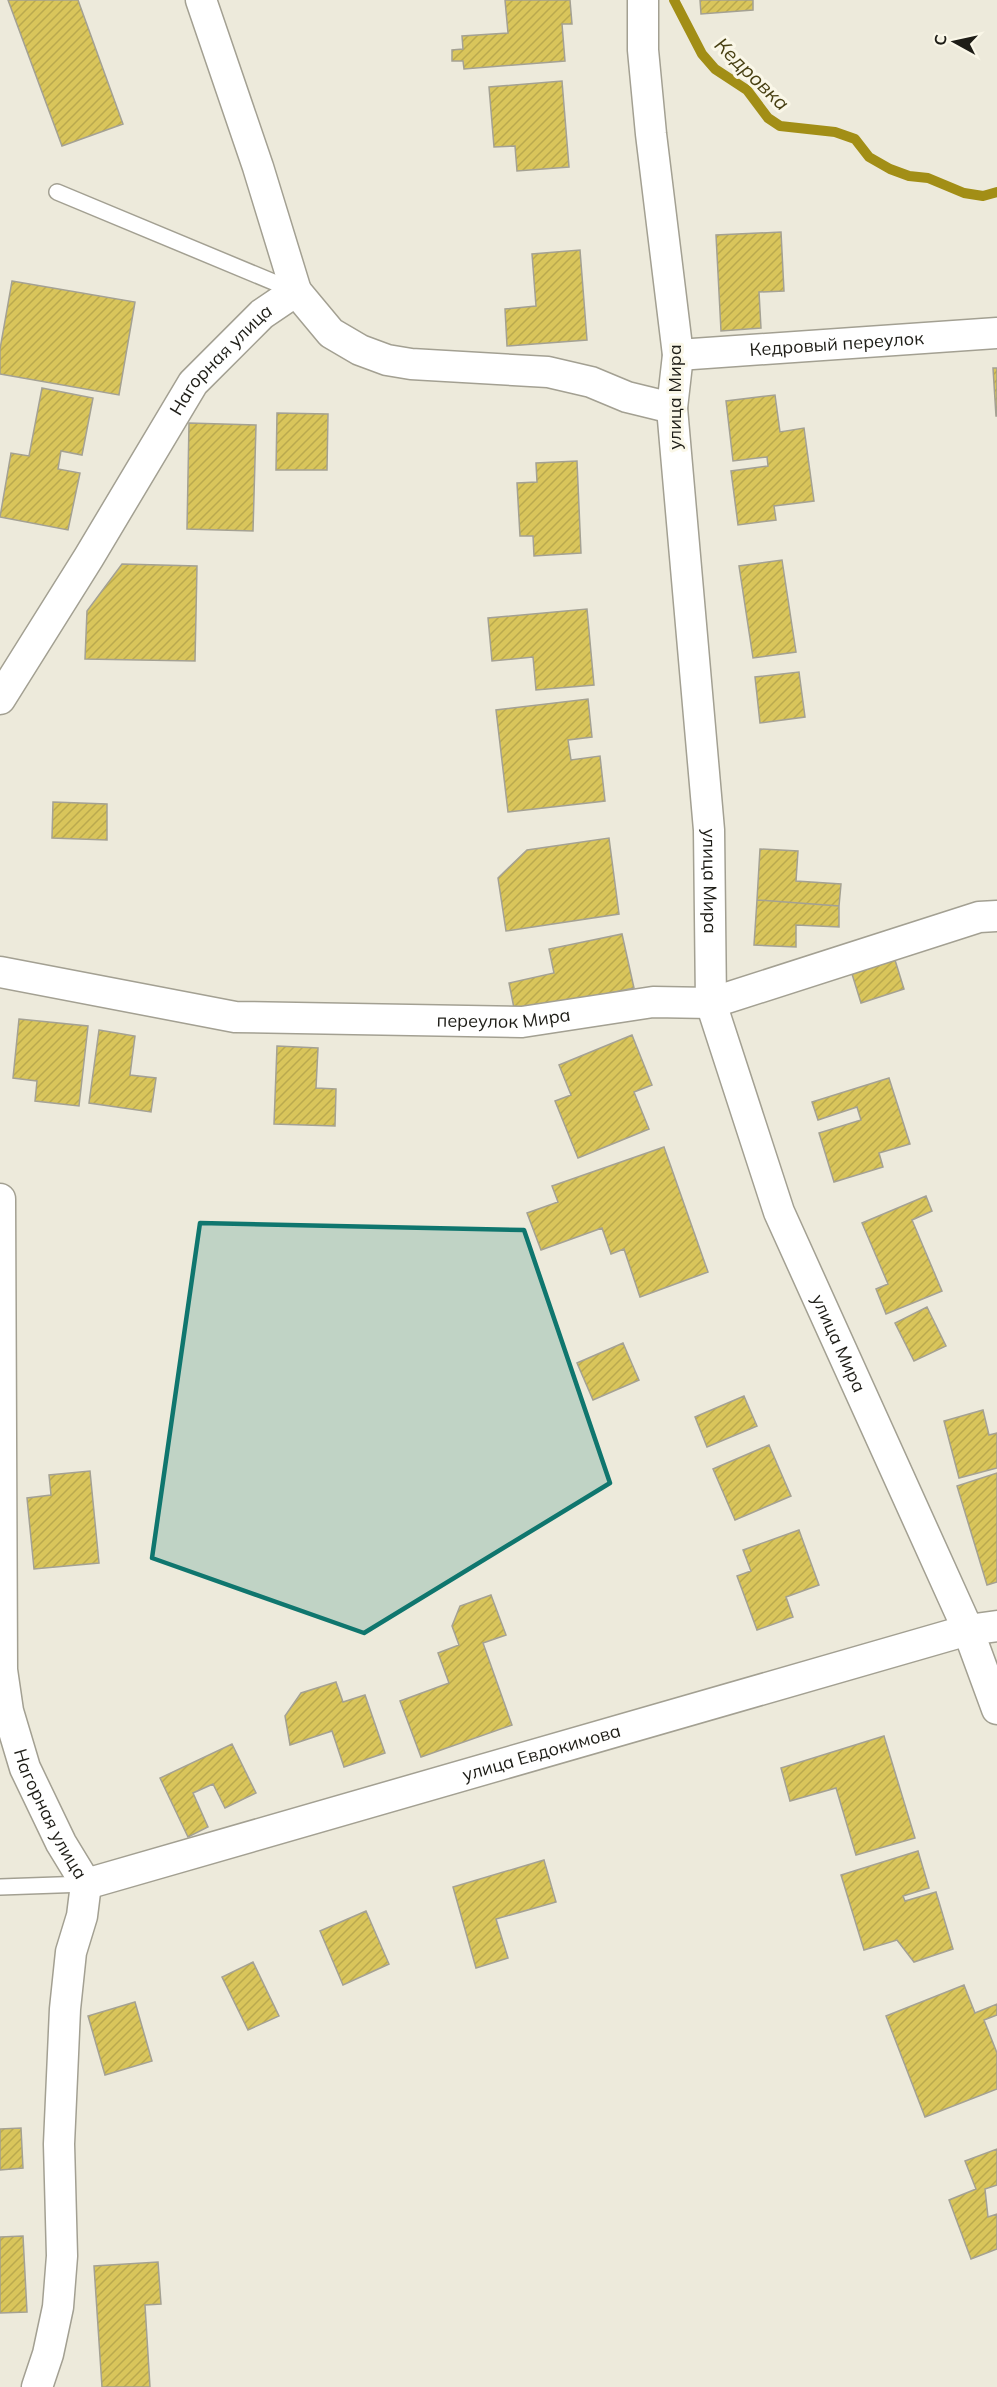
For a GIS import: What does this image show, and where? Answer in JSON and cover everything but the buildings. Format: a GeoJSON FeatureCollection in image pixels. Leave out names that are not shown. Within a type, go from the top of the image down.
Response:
{"type":"FeatureCollection","features":[{"type":"Feature","properties":{"kind":"street"},"geometry":{"type":"LineString","coordinates":[[201,0],[258,167],[296,291],[331,333],[360,351],[387,360],[411,364],[548,372],[591,382],[627,397],[672,408]]}},
{"type":"Feature","properties":{"kind":"street","name":"улица Мира"},"geometry":{"type":"LineString","coordinates":[[643,0],[643,50],[651,134],[678,355],[672,408],[709,830],[711,1003],[779,1212],[968,1630],[997,1709]]}},
{"type":"Feature","properties":{"kind":"street","name":"Нагорная улица"},"geometry":{"type":"LineString","coordinates":[[0,699],[89,557],[193,383],[262,315],[296,291]]}},
{"type":"Feature","properties":{"kind":"street","name":"Кедровый переулок"},"geometry":{"type":"LineString","coordinates":[[678,355],[997,333]]}},
{"type":"Feature","properties":{"kind":"street","name":"переулок Мира"},"geometry":{"type":"LineString","coordinates":[[0,972],[235,1017],[522,1022],[653,1002],[711,1003],[979,917],[997,916]]}},
{"type":"Feature","properties":{"kind":"street","name":"Нагорная улица"},"geometry":{"type":"LineString","coordinates":[[0,1199],[2,1670],[8,1711],[25,1768],[61,1843],[86,1884],[82,1916],[71,1952],[64,2019],[59,2144],[62,2256],[58,2307],[48,2354],[37,2387]]}},
{"type":"Feature","properties":{"kind":"street","name":"улица Евдокимова"},"geometry":{"type":"LineString","coordinates":[[86,1884],[968,1630],[997,1626]]}},
{"type":"Feature","properties":{"kind":"lane"},"geometry":{"type":"LineString","coordinates":[[57,192],[296,291]]}},
{"type":"Feature","properties":{"kind":"lane"},"geometry":{"type":"LineString","coordinates":[[0,1887],[86,1884]]}},
{"type":"Feature","properties":{"kind":"highlighted area"},"geometry":{"type":"Polygon","coordinates":[[[200,1223],[524,1230],[610,1483],[364,1633],[152,1558],[200,1223]]]}},
{"type":"Feature","properties":{"kind":"waterway","name":"Кедровка"},"geometry":{"type":"LineString","coordinates":[[674,0],[702,54],[715,69],[747,90],[768,118],[780,126],[835,132],[855,139],[869,157],[890,169],[909,176],[928,178],[964,193],[983,196],[997,192]]}}]}
